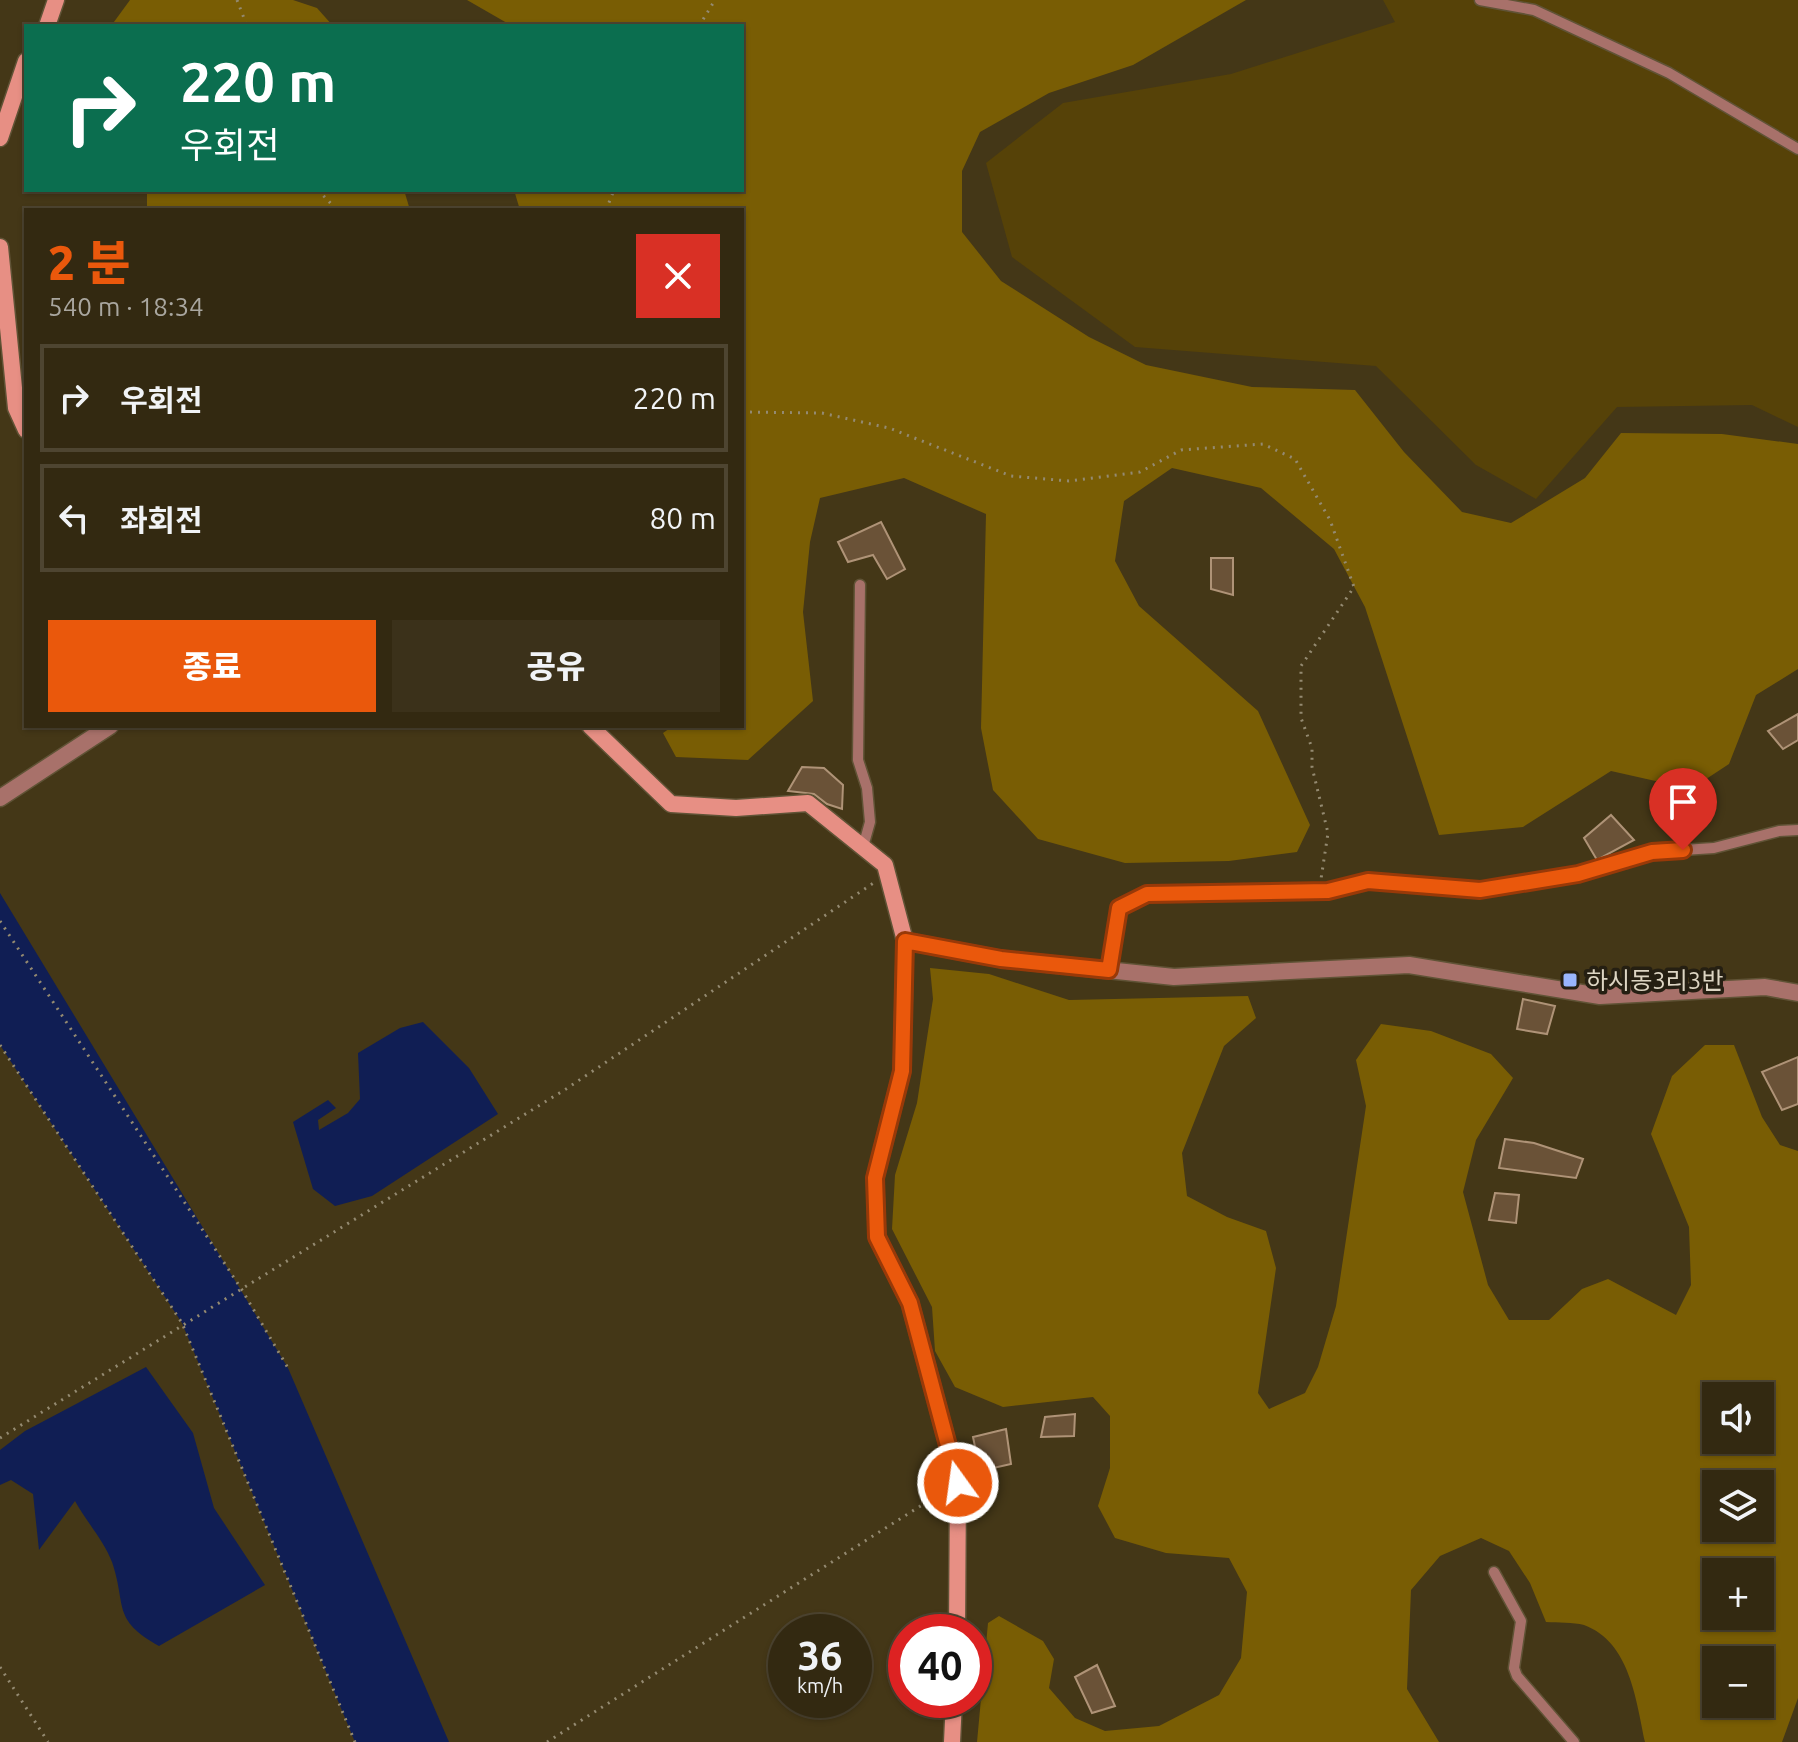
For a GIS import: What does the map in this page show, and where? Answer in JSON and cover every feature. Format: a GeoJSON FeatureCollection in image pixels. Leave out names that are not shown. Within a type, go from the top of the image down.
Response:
{"type":"FeatureCollection","features":[{"type":"Feature","properties":{"kind":"street"},"geometry":{"type":"LineString","coordinates":[[48,24],[56,0]]}},
{"type":"Feature","properties":{"kind":"street"},"geometry":{"type":"LineString","coordinates":[[0,138],[24,67]]}},
{"type":"Feature","properties":{"kind":"street"},"geometry":{"type":"LineString","coordinates":[[0,247],[16,408],[24,426]]}},
{"type":"Feature","properties":{"kind":"street"},"geometry":{"type":"LineString","coordinates":[[0,798],[107,728]]}},
{"type":"Feature","properties":{"kind":"street"},"geometry":{"type":"LineString","coordinates":[[592,728],[671,804],[736,808],[808,803],[885,865],[905,941],[902,1071],[875,1178],[877,1237],[910,1303],[958,1483],[957,1614]]}},
{"type":"Feature","properties":{"kind":"street"},"geometry":{"type":"LineString","coordinates":[[905,941],[1001,959],[1174,977],[1409,965],[1600,996],[1765,987],[1798,993]]}},
{"type":"Feature","properties":{"kind":"street"},"geometry":{"type":"LineString","coordinates":[[952,1742],[953,1718]]}},
{"type":"Feature","properties":{"kind":"lane"},"geometry":{"type":"LineString","coordinates":[[1480,0],[1534,10],[1656,66],[1754,120],[1798,149]]}},
{"type":"Feature","properties":{"kind":"lane"},"geometry":{"type":"LineString","coordinates":[[860,585],[858,760],[867,788],[870,822],[863,847]]}},
{"type":"Feature","properties":{"kind":"lane"},"geometry":{"type":"LineString","coordinates":[[1109,970],[1119,908],[1147,894],[1315,891],[1368,881],[1480,890],[1578,874],[1652,852],[1714,848],[1779,831],[1798,830]]}},
{"type":"Feature","properties":{"kind":"lane"},"geometry":{"type":"LineString","coordinates":[[1494,1572],[1521,1621],[1514,1668],[1517,1676],[1574,1742]]}},
{"type":"Feature","properties":{"kind":"path"},"geometry":{"type":"LineString","coordinates":[[237,0],[246,24]]}},
{"type":"Feature","properties":{"kind":"path"},"geometry":{"type":"LineString","coordinates":[[700,24],[715,0]]}},
{"type":"Feature","properties":{"kind":"path"},"geometry":{"type":"LineString","coordinates":[[320,192],[335,208]]}},
{"type":"Feature","properties":{"kind":"path"},"geometry":{"type":"LineString","coordinates":[[744,412],[822,413],[889,428],[1011,476],[1069,481],[1140,472],[1181,450],[1263,444],[1295,459],[1330,520],[1354,587],[1301,666],[1301,718],[1312,748],[1312,767],[1328,833],[1324,871],[1315,891]]}},
{"type":"Feature","properties":{"kind":"path"},"geometry":{"type":"LineString","coordinates":[[0,1438],[566,1089],[887,874]]}},
{"type":"Feature","properties":{"kind":"path"},"geometry":{"type":"LineString","coordinates":[[0,921],[242,1290],[288,1368]]}},
{"type":"Feature","properties":{"kind":"path"},"geometry":{"type":"LineString","coordinates":[[0,1045],[182,1323],[355,1742]]}},
{"type":"Feature","properties":{"kind":"path"},"geometry":{"type":"LineString","coordinates":[[547,1742],[958,1483]]}},
{"type":"Feature","properties":{"kind":"path"},"geometry":{"type":"LineString","coordinates":[[0,1667],[48,1742]]}},
{"type":"Feature","properties":{"kind":"shaded area"},"geometry":{"type":"Polygon","coordinates":[[[130,0],[293,0],[317,8],[331,24],[112,24],[130,0]]]}},
{"type":"Feature","properties":{"kind":"shaded area"},"geometry":{"type":"Polygon","coordinates":[[[467,0],[1246,0],[1133,65],[1049,93],[980,132],[962,171],[962,232],[1001,281],[1089,337],[1146,365],[1252,387],[1355,390],[1404,452],[1462,512],[1511,523],[1585,478],[1621,433],[1722,434],[1798,444],[1798,669],[1756,695],[1729,764],[1691,789],[1611,771],[1523,827],[1439,835],[1365,607],[1334,549],[1261,488],[1172,468],[1124,501],[1115,561],[1139,606],[1258,711],[1310,825],[1297,852],[1229,861],[1125,863],[1038,839],[993,790],[981,728],[986,514],[904,478],[820,498],[810,542],[803,612],[813,701],[748,760],[676,757],[663,733],[670,728],[744,728],[744,208],[519,208],[515,192],[744,192],[744,24],[509,24],[467,0]]]}},
{"type":"Feature","properties":{"kind":"shaded area"},"geometry":{"type":"Polygon","coordinates":[[[1383,0],[1798,0],[1798,427],[1752,405],[1617,407],[1536,499],[1476,465],[1376,366],[1135,347],[1012,257],[986,163],[1063,103],[1231,74],[1395,22],[1383,0]]]}},
{"type":"Feature","properties":{"kind":"shaded area"},"geometry":{"type":"Polygon","coordinates":[[[147,192],[405,192],[409,208],[147,208],[147,192]]]}},
{"type":"Feature","properties":{"kind":"shaded area"},"geometry":{"type":"Polygon","coordinates":[[[0,893],[288,1368],[449,1742],[355,1742],[182,1323],[0,1045],[0,893]]]}},
{"type":"Feature","properties":{"kind":"shaded area"},"geometry":{"type":"Polygon","coordinates":[[[930,968],[989,974],[1069,1000],[1248,996],[1256,1018],[1224,1046],[1182,1153],[1187,1196],[1227,1217],[1266,1231],[1276,1268],[1258,1393],[1269,1409],[1305,1393],[1318,1367],[1336,1306],[1366,1106],[1356,1060],[1381,1024],[1431,1031],[1491,1054],[1513,1078],[1476,1140],[1463,1192],[1488,1285],[1509,1320],[1549,1320],[1582,1289],[1608,1279],[1676,1315],[1691,1285],[1689,1227],[1651,1134],[1672,1076],[1705,1045],[1734,1045],[1762,1117],[1780,1145],[1798,1151],[1798,1698],[1782,1742],[1645,1742],[1634,1691],[1621,1658],[1612,1645],[1584,1625],[1546,1622],[1530,1583],[1509,1551],[1481,1538],[1440,1556],[1411,1590],[1407,1689],[1439,1742],[977,1742],[979,1718],[992,1718],[992,1620],[999,1616],[1043,1641],[1054,1659],[1049,1688],[1075,1718],[1105,1731],[1159,1726],[1219,1695],[1241,1658],[1247,1592],[1229,1558],[1166,1553],[1115,1538],[1098,1506],[1110,1468],[1110,1416],[1093,1397],[1003,1407],[955,1387],[935,1351],[932,1307],[892,1229],[895,1175],[917,1103],[933,999],[930,968]]]}},
{"type":"Feature","properties":{"kind":"shaded area"},"geometry":{"type":"Polygon","coordinates":[[[423,1022],[469,1068],[498,1114],[372,1196],[335,1206],[313,1189],[293,1122],[328,1100],[336,1108],[318,1120],[319,1130],[348,1113],[360,1099],[358,1053],[400,1028],[423,1022]]]}},
{"type":"Feature","properties":{"kind":"shaded area"},"geometry":{"type":"Polygon","coordinates":[[[146,1367],[193,1433],[214,1508],[265,1585],[159,1646],[127,1619],[109,1554],[75,1501],[39,1550],[33,1494],[11,1480],[0,1485],[0,1450],[25,1431],[146,1367]]]}},
{"type":"Feature","properties":{"kind":"building"},"geometry":{"type":"Polygon","coordinates":[[[881,522],[905,569],[887,579],[873,555],[848,562],[838,542],[881,522]]]}},
{"type":"Feature","properties":{"kind":"building"},"geometry":{"type":"Polygon","coordinates":[[[1211,558],[1233,558],[1233,595],[1211,589],[1211,558]]]}},
{"type":"Feature","properties":{"kind":"building"},"geometry":{"type":"Polygon","coordinates":[[[1798,714],[1798,740],[1783,749],[1768,731],[1798,714]]]}},
{"type":"Feature","properties":{"kind":"building"},"geometry":{"type":"Polygon","coordinates":[[[802,767],[824,768],[843,785],[842,809],[827,804],[814,794],[788,791],[802,767]]]}},
{"type":"Feature","properties":{"kind":"building"},"geometry":{"type":"Polygon","coordinates":[[[1611,815],[1634,840],[1597,860],[1584,838],[1611,815]]]}},
{"type":"Feature","properties":{"kind":"building"},"geometry":{"type":"Polygon","coordinates":[[[1523,999],[1555,1006],[1547,1034],[1517,1029],[1523,999]]]}},
{"type":"Feature","properties":{"kind":"building"},"geometry":{"type":"Polygon","coordinates":[[[1798,1057],[1798,1104],[1782,1110],[1762,1072],[1798,1057]]]}},
{"type":"Feature","properties":{"kind":"building"},"geometry":{"type":"Polygon","coordinates":[[[1505,1139],[1534,1143],[1583,1159],[1576,1178],[1499,1168],[1505,1139]]]}},
{"type":"Feature","properties":{"kind":"building"},"geometry":{"type":"Polygon","coordinates":[[[1495,1193],[1519,1195],[1516,1223],[1489,1220],[1495,1193]]]}},
{"type":"Feature","properties":{"kind":"building"},"geometry":{"type":"Polygon","coordinates":[[[1075,1414],[1074,1436],[1041,1437],[1045,1417],[1075,1414]]]}},
{"type":"Feature","properties":{"kind":"building"},"geometry":{"type":"Polygon","coordinates":[[[1006,1429],[1011,1464],[980,1471],[973,1437],[1006,1429]]]}},
{"type":"Feature","properties":{"kind":"building"},"geometry":{"type":"Polygon","coordinates":[[[1097,1665],[1115,1706],[1092,1713],[1075,1677],[1097,1665]]]}},
{"type":"Feature","properties":{"kind":"place","name":"하시동3리3반"},"geometry":{"type":"Point","coordinates":[1570,980]}},
{"type":"Feature","properties":{"kind":"route"},"geometry":{"type":"LineString","coordinates":[[958,1483],[910,1303],[877,1237],[875,1178],[902,1071],[905,941],[1001,959],[1109,970],[1119,908],[1147,894],[1328,891],[1368,881],[1480,890],[1578,874],[1652,852],[1683,850]]}}]}
